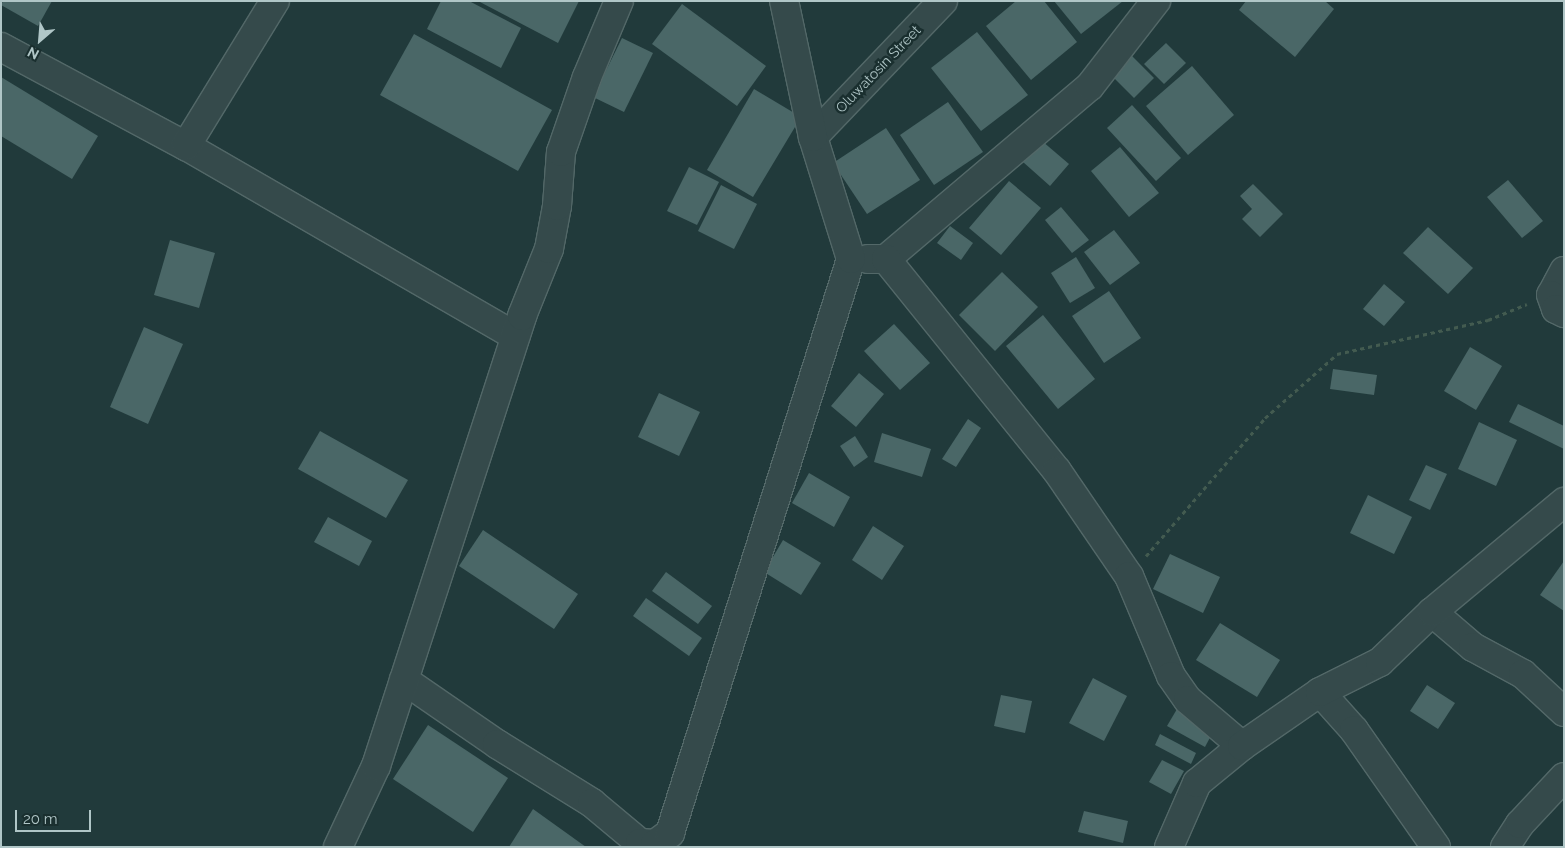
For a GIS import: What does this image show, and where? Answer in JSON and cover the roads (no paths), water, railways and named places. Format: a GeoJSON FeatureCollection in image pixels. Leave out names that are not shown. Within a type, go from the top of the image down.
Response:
{"type":"FeatureCollection","features":[{"type":"Feature","properties":{"kind":"street"},"geometry":{"type":"LineString","coordinates":[[186,146],[275,1]]}},
{"type":"Feature","properties":{"kind":"street"},"geometry":{"type":"LineString","coordinates":[[338,847],[376,766],[516,336],[549,249],[557,206],[561,152],[619,1]]}},
{"type":"Feature","properties":{"kind":"street"},"geometry":{"type":"LineString","coordinates":[[404,680],[497,744],[592,803],[640,843],[655,844],[670,833],[851,260],[813,137],[784,1]]}},
{"type":"Feature","properties":{"kind":"street","name":"Oluwatosin Street"},"geometry":{"type":"LineString","coordinates":[[813,137],[942,1]]}},
{"type":"Feature","properties":{"kind":"street"},"geometry":{"type":"LineString","coordinates":[[851,260],[886,259],[1090,86],[1156,1]]}},
{"type":"Feature","properties":{"kind":"street"},"geometry":{"type":"LineString","coordinates":[[1,47],[186,146],[516,336]]}},
{"type":"Feature","properties":{"kind":"street"},"geometry":{"type":"LineString","coordinates":[[886,259],[1057,471],[1129,576],[1171,676],[1188,700],[1242,746]]}},
{"type":"Feature","properties":{"kind":"street"},"geometry":{"type":"LineString","coordinates":[[1558,304],[1564,271]]}},
{"type":"Feature","properties":{"kind":"street"},"geometry":{"type":"LineString","coordinates":[[1169,847],[1197,783],[1242,746],[1320,692],[1380,662],[1432,612],[1564,502]]}},
{"type":"Feature","properties":{"kind":"street"},"geometry":{"type":"LineString","coordinates":[[1432,612],[1473,647],[1523,674],[1564,712]]}},
{"type":"Feature","properties":{"kind":"street"},"geometry":{"type":"LineString","coordinates":[[1320,692],[1354,730],[1436,847]]}},
{"type":"Feature","properties":{"kind":"street"},"geometry":{"type":"LineString","coordinates":[[1505,847],[1520,824],[1564,777]]}}]}
